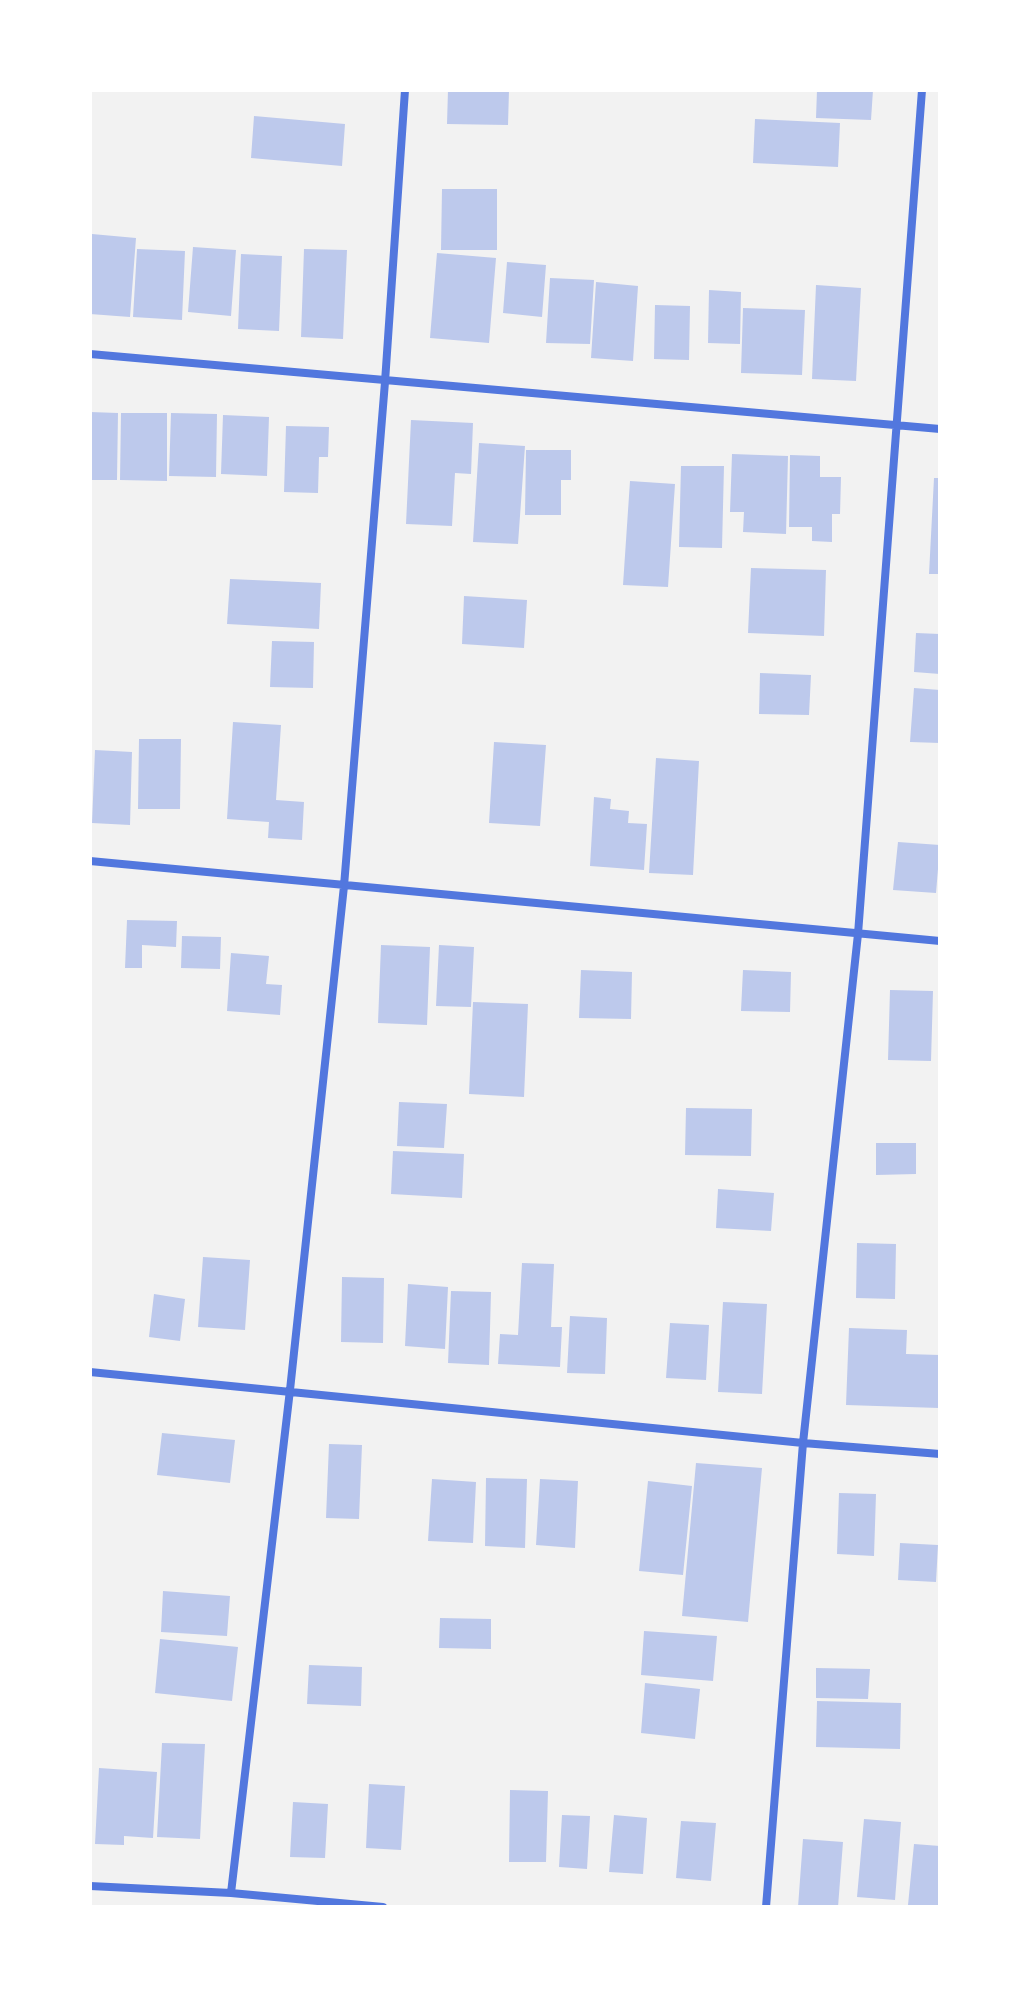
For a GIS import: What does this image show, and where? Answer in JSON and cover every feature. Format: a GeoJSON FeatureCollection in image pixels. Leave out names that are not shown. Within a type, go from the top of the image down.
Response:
{"type":"FeatureCollection","features":[{"type":"Feature","properties":{"kind":"street"},"geometry":{"type":"LineString","coordinates":[[231,1893],[290,1390],[344,886],[405,90]]}},
{"type":"Feature","properties":{"kind":"street"},"geometry":{"type":"LineString","coordinates":[[766,1907],[803,1443],[858,934],[922,90]]}},
{"type":"Feature","properties":{"kind":"street"},"geometry":{"type":"LineString","coordinates":[[90,354],[940,429]]}},
{"type":"Feature","properties":{"kind":"street"},"geometry":{"type":"LineString","coordinates":[[90,861],[940,941]]}},
{"type":"Feature","properties":{"kind":"street"},"geometry":{"type":"LineString","coordinates":[[90,1372],[940,1454]]}},
{"type":"Feature","properties":{"kind":"street"},"geometry":{"type":"LineString","coordinates":[[90,1886],[231,1893],[383,1907]]}},
{"type":"Feature","properties":{"kind":"building"},"geometry":{"type":"Polygon","coordinates":[[[448,90],[509,90],[508,125],[447,124],[448,90]]]}},
{"type":"Feature","properties":{"kind":"building"},"geometry":{"type":"Polygon","coordinates":[[[817,90],[873,90],[871,120],[816,118],[817,90]]]}},
{"type":"Feature","properties":{"kind":"building"},"geometry":{"type":"Polygon","coordinates":[[[254,116],[345,124],[342,166],[251,158],[254,116]]]}},
{"type":"Feature","properties":{"kind":"building"},"geometry":{"type":"Polygon","coordinates":[[[755,119],[840,123],[838,167],[753,163],[755,119]]]}},
{"type":"Feature","properties":{"kind":"building"},"geometry":{"type":"Polygon","coordinates":[[[442,189],[497,189],[497,250],[441,250],[442,189]]]}},
{"type":"Feature","properties":{"kind":"building"},"geometry":{"type":"Polygon","coordinates":[[[92,234],[136,238],[130,317],[90,314],[92,234]]]}},
{"type":"Feature","properties":{"kind":"building"},"geometry":{"type":"Polygon","coordinates":[[[193,247],[236,250],[231,316],[188,312],[193,247]]]}},
{"type":"Feature","properties":{"kind":"building"},"geometry":{"type":"Polygon","coordinates":[[[137,249],[185,251],[182,320],[133,317],[137,249]]]}},
{"type":"Feature","properties":{"kind":"building"},"geometry":{"type":"Polygon","coordinates":[[[304,249],[347,250],[343,339],[301,337],[304,249]]]}},
{"type":"Feature","properties":{"kind":"building"},"geometry":{"type":"Polygon","coordinates":[[[437,253],[496,258],[489,343],[430,338],[437,253]]]}},
{"type":"Feature","properties":{"kind":"building"},"geometry":{"type":"Polygon","coordinates":[[[241,254],[282,256],[279,331],[238,329],[241,254]]]}},
{"type":"Feature","properties":{"kind":"building"},"geometry":{"type":"Polygon","coordinates":[[[507,262],[546,265],[542,317],[503,313],[507,262]]]}},
{"type":"Feature","properties":{"kind":"building"},"geometry":{"type":"Polygon","coordinates":[[[550,278],[594,280],[590,344],[546,343],[550,278]]]}},
{"type":"Feature","properties":{"kind":"building"},"geometry":{"type":"Polygon","coordinates":[[[596,282],[638,286],[633,361],[591,358],[596,282]]]}},
{"type":"Feature","properties":{"kind":"building"},"geometry":{"type":"Polygon","coordinates":[[[816,285],[861,288],[856,381],[812,379],[816,285]]]}},
{"type":"Feature","properties":{"kind":"building"},"geometry":{"type":"Polygon","coordinates":[[[709,290],[741,292],[740,344],[708,343],[709,290]]]}},
{"type":"Feature","properties":{"kind":"building"},"geometry":{"type":"Polygon","coordinates":[[[655,305],[690,306],[689,360],[654,359],[655,305]]]}},
{"type":"Feature","properties":{"kind":"building"},"geometry":{"type":"Polygon","coordinates":[[[743,308],[805,310],[802,375],[741,373],[743,308]]]}},
{"type":"Feature","properties":{"kind":"building"},"geometry":{"type":"Polygon","coordinates":[[[90,412],[118,413],[117,480],[90,480],[90,412]]]}},
{"type":"Feature","properties":{"kind":"building"},"geometry":{"type":"Polygon","coordinates":[[[121,413],[167,413],[167,481],[120,480],[121,413]]]}},
{"type":"Feature","properties":{"kind":"building"},"geometry":{"type":"Polygon","coordinates":[[[171,413],[217,414],[216,477],[169,476],[171,413]]]}},
{"type":"Feature","properties":{"kind":"building"},"geometry":{"type":"Polygon","coordinates":[[[223,415],[269,417],[267,476],[221,474],[223,415]]]}},
{"type":"Feature","properties":{"kind":"building"},"geometry":{"type":"Polygon","coordinates":[[[411,420],[473,423],[471,474],[455,473],[452,526],[406,524],[411,420]]]}},
{"type":"Feature","properties":{"kind":"building"},"geometry":{"type":"Polygon","coordinates":[[[286,426],[329,427],[328,457],[319,457],[318,493],[284,492],[286,426]]]}},
{"type":"Feature","properties":{"kind":"building"},"geometry":{"type":"Polygon","coordinates":[[[479,443],[525,446],[518,544],[473,542],[479,443]]]}},
{"type":"Feature","properties":{"kind":"building"},"geometry":{"type":"Polygon","coordinates":[[[526,450],[571,450],[571,480],[561,480],[561,515],[525,515],[526,450]]]}},
{"type":"Feature","properties":{"kind":"building"},"geometry":{"type":"Polygon","coordinates":[[[732,454],[788,456],[786,534],[743,532],[744,512],[730,512],[732,454]]]}},
{"type":"Feature","properties":{"kind":"building"},"geometry":{"type":"Polygon","coordinates":[[[790,455],[820,456],[820,477],[841,477],[840,514],[832,514],[832,542],[812,541],[812,527],[789,527],[790,455]]]}},
{"type":"Feature","properties":{"kind":"building"},"geometry":{"type":"Polygon","coordinates":[[[681,466],[724,466],[722,548],[679,547],[681,466]]]}},
{"type":"Feature","properties":{"kind":"building"},"geometry":{"type":"Polygon","coordinates":[[[934,478],[940,478],[940,574],[929,574],[934,478]]]}},
{"type":"Feature","properties":{"kind":"building"},"geometry":{"type":"Polygon","coordinates":[[[630,481],[675,484],[668,587],[623,585],[630,481]]]}},
{"type":"Feature","properties":{"kind":"building"},"geometry":{"type":"Polygon","coordinates":[[[751,568],[826,570],[824,636],[748,633],[751,568]]]}},
{"type":"Feature","properties":{"kind":"building"},"geometry":{"type":"Polygon","coordinates":[[[230,579],[321,583],[319,629],[227,624],[230,579]]]}},
{"type":"Feature","properties":{"kind":"building"},"geometry":{"type":"Polygon","coordinates":[[[464,596],[527,600],[524,648],[462,644],[464,596]]]}},
{"type":"Feature","properties":{"kind":"building"},"geometry":{"type":"Polygon","coordinates":[[[916,633],[940,634],[940,674],[914,672],[916,633]]]}},
{"type":"Feature","properties":{"kind":"building"},"geometry":{"type":"Polygon","coordinates":[[[272,641],[314,642],[313,688],[270,687],[272,641]]]}},
{"type":"Feature","properties":{"kind":"building"},"geometry":{"type":"Polygon","coordinates":[[[760,673],[811,675],[809,715],[759,714],[760,673]]]}},
{"type":"Feature","properties":{"kind":"building"},"geometry":{"type":"Polygon","coordinates":[[[914,688],[940,690],[940,743],[910,742],[914,688]]]}},
{"type":"Feature","properties":{"kind":"building"},"geometry":{"type":"Polygon","coordinates":[[[233,722],[281,725],[276,800],[304,802],[302,840],[268,838],[269,822],[227,819],[233,722]]]}},
{"type":"Feature","properties":{"kind":"building"},"geometry":{"type":"Polygon","coordinates":[[[139,739],[181,739],[180,809],[138,809],[139,739]]]}},
{"type":"Feature","properties":{"kind":"building"},"geometry":{"type":"Polygon","coordinates":[[[494,742],[546,745],[540,826],[489,823],[494,742]]]}},
{"type":"Feature","properties":{"kind":"building"},"geometry":{"type":"Polygon","coordinates":[[[95,750],[132,752],[130,825],[92,823],[95,750]]]}},
{"type":"Feature","properties":{"kind":"building"},"geometry":{"type":"Polygon","coordinates":[[[656,758],[699,761],[693,875],[649,873],[656,758]]]}},
{"type":"Feature","properties":{"kind":"building"},"geometry":{"type":"Polygon","coordinates":[[[594,797],[611,799],[610,809],[629,811],[628,823],[647,824],[644,870],[590,866],[594,797]]]}},
{"type":"Feature","properties":{"kind":"building"},"geometry":{"type":"Polygon","coordinates":[[[898,842],[940,845],[936,893],[893,890],[898,842]]]}},
{"type":"Feature","properties":{"kind":"building"},"geometry":{"type":"Polygon","coordinates":[[[127,920],[177,921],[176,947],[142,945],[142,968],[125,968],[127,920]]]}},
{"type":"Feature","properties":{"kind":"building"},"geometry":{"type":"Polygon","coordinates":[[[182,936],[221,937],[220,969],[181,968],[182,936]]]}},
{"type":"Feature","properties":{"kind":"building"},"geometry":{"type":"Polygon","coordinates":[[[381,945],[430,947],[427,1025],[378,1023],[381,945]]]}},
{"type":"Feature","properties":{"kind":"building"},"geometry":{"type":"Polygon","coordinates":[[[439,945],[474,947],[471,1007],[436,1006],[439,945]]]}},
{"type":"Feature","properties":{"kind":"building"},"geometry":{"type":"Polygon","coordinates":[[[231,953],[269,956],[266,984],[282,985],[280,1015],[227,1011],[231,953]]]}},
{"type":"Feature","properties":{"kind":"building"},"geometry":{"type":"Polygon","coordinates":[[[581,970],[632,972],[631,1019],[579,1018],[581,970]]]}},
{"type":"Feature","properties":{"kind":"building"},"geometry":{"type":"Polygon","coordinates":[[[743,970],[791,972],[790,1012],[741,1011],[743,970]]]}},
{"type":"Feature","properties":{"kind":"building"},"geometry":{"type":"Polygon","coordinates":[[[890,990],[933,991],[931,1061],[888,1060],[890,990]]]}},
{"type":"Feature","properties":{"kind":"building"},"geometry":{"type":"Polygon","coordinates":[[[473,1002],[528,1004],[524,1097],[469,1094],[473,1002]]]}},
{"type":"Feature","properties":{"kind":"building"},"geometry":{"type":"Polygon","coordinates":[[[399,1102],[447,1104],[444,1148],[397,1146],[399,1102]]]}},
{"type":"Feature","properties":{"kind":"building"},"geometry":{"type":"Polygon","coordinates":[[[686,1108],[752,1109],[751,1156],[685,1155],[686,1108]]]}},
{"type":"Feature","properties":{"kind":"building"},"geometry":{"type":"Polygon","coordinates":[[[876,1143],[916,1143],[916,1174],[876,1175],[876,1143]]]}},
{"type":"Feature","properties":{"kind":"building"},"geometry":{"type":"Polygon","coordinates":[[[393,1151],[464,1154],[462,1198],[391,1194],[393,1151]]]}},
{"type":"Feature","properties":{"kind":"building"},"geometry":{"type":"Polygon","coordinates":[[[718,1189],[774,1193],[771,1231],[716,1228],[718,1189]]]}},
{"type":"Feature","properties":{"kind":"building"},"geometry":{"type":"Polygon","coordinates":[[[857,1243],[896,1244],[895,1299],[856,1298],[857,1243]]]}},
{"type":"Feature","properties":{"kind":"building"},"geometry":{"type":"Polygon","coordinates":[[[203,1257],[250,1260],[245,1330],[198,1327],[203,1257]]]}},
{"type":"Feature","properties":{"kind":"building"},"geometry":{"type":"Polygon","coordinates":[[[522,1263],[554,1264],[551,1327],[562,1327],[560,1367],[498,1364],[500,1334],[518,1335],[522,1263]]]}},
{"type":"Feature","properties":{"kind":"building"},"geometry":{"type":"Polygon","coordinates":[[[342,1277],[384,1278],[383,1343],[341,1342],[342,1277]]]}},
{"type":"Feature","properties":{"kind":"building"},"geometry":{"type":"Polygon","coordinates":[[[408,1284],[448,1287],[445,1349],[405,1346],[408,1284]]]}},
{"type":"Feature","properties":{"kind":"building"},"geometry":{"type":"Polygon","coordinates":[[[451,1291],[491,1292],[489,1365],[448,1363],[451,1291]]]}},
{"type":"Feature","properties":{"kind":"building"},"geometry":{"type":"Polygon","coordinates":[[[154,1294],[185,1299],[180,1341],[149,1337],[154,1294]]]}},
{"type":"Feature","properties":{"kind":"building"},"geometry":{"type":"Polygon","coordinates":[[[723,1302],[767,1304],[762,1394],[718,1392],[723,1302]]]}},
{"type":"Feature","properties":{"kind":"building"},"geometry":{"type":"Polygon","coordinates":[[[570,1316],[607,1318],[605,1374],[567,1373],[570,1316]]]}},
{"type":"Feature","properties":{"kind":"building"},"geometry":{"type":"Polygon","coordinates":[[[670,1323],[709,1325],[706,1380],[666,1378],[670,1323]]]}},
{"type":"Feature","properties":{"kind":"building"},"geometry":{"type":"Polygon","coordinates":[[[849,1328],[907,1330],[906,1354],[940,1355],[939,1408],[846,1405],[849,1328]]]}},
{"type":"Feature","properties":{"kind":"building"},"geometry":{"type":"Polygon","coordinates":[[[162,1433],[235,1440],[230,1483],[157,1475],[162,1433]]]}},
{"type":"Feature","properties":{"kind":"building"},"geometry":{"type":"Polygon","coordinates":[[[329,1444],[362,1445],[359,1519],[326,1518],[329,1444]]]}},
{"type":"Feature","properties":{"kind":"building"},"geometry":{"type":"Polygon","coordinates":[[[696,1463],[762,1468],[748,1622],[682,1616],[696,1463]]]}},
{"type":"Feature","properties":{"kind":"building"},"geometry":{"type":"Polygon","coordinates":[[[486,1478],[527,1479],[525,1548],[485,1546],[486,1478]]]}},
{"type":"Feature","properties":{"kind":"building"},"geometry":{"type":"Polygon","coordinates":[[[432,1479],[476,1482],[473,1543],[428,1541],[432,1479]]]}},
{"type":"Feature","properties":{"kind":"building"},"geometry":{"type":"Polygon","coordinates":[[[540,1479],[578,1481],[575,1548],[536,1545],[540,1479]]]}},
{"type":"Feature","properties":{"kind":"building"},"geometry":{"type":"Polygon","coordinates":[[[648,1481],[692,1486],[683,1575],[639,1571],[648,1481]]]}},
{"type":"Feature","properties":{"kind":"building"},"geometry":{"type":"Polygon","coordinates":[[[839,1493],[876,1494],[874,1556],[837,1554],[839,1493]]]}},
{"type":"Feature","properties":{"kind":"building"},"geometry":{"type":"Polygon","coordinates":[[[900,1543],[938,1545],[936,1582],[898,1580],[900,1543]]]}},
{"type":"Feature","properties":{"kind":"building"},"geometry":{"type":"Polygon","coordinates":[[[163,1591],[230,1596],[227,1636],[161,1632],[163,1591]]]}},
{"type":"Feature","properties":{"kind":"building"},"geometry":{"type":"Polygon","coordinates":[[[440,1618],[491,1619],[491,1649],[439,1648],[440,1618]]]}},
{"type":"Feature","properties":{"kind":"building"},"geometry":{"type":"Polygon","coordinates":[[[644,1631],[717,1636],[713,1681],[641,1675],[644,1631]]]}},
{"type":"Feature","properties":{"kind":"building"},"geometry":{"type":"Polygon","coordinates":[[[160,1639],[238,1647],[232,1701],[155,1693],[160,1639]]]}},
{"type":"Feature","properties":{"kind":"building"},"geometry":{"type":"Polygon","coordinates":[[[309,1665],[362,1667],[361,1706],[307,1704],[309,1665]]]}},
{"type":"Feature","properties":{"kind":"building"},"geometry":{"type":"Polygon","coordinates":[[[816,1668],[870,1669],[868,1699],[816,1698],[816,1668]]]}},
{"type":"Feature","properties":{"kind":"building"},"geometry":{"type":"Polygon","coordinates":[[[645,1683],[700,1689],[695,1739],[641,1733],[645,1683]]]}},
{"type":"Feature","properties":{"kind":"building"},"geometry":{"type":"Polygon","coordinates":[[[817,1701],[901,1703],[900,1749],[816,1747],[817,1701]]]}},
{"type":"Feature","properties":{"kind":"building"},"geometry":{"type":"Polygon","coordinates":[[[162,1743],[205,1744],[200,1839],[157,1837],[162,1743]]]}},
{"type":"Feature","properties":{"kind":"building"},"geometry":{"type":"Polygon","coordinates":[[[99,1768],[157,1772],[153,1838],[124,1836],[124,1845],[95,1844],[99,1768]]]}},
{"type":"Feature","properties":{"kind":"building"},"geometry":{"type":"Polygon","coordinates":[[[369,1784],[405,1786],[401,1850],[366,1848],[369,1784]]]}},
{"type":"Feature","properties":{"kind":"building"},"geometry":{"type":"Polygon","coordinates":[[[510,1790],[548,1791],[546,1862],[509,1862],[510,1790]]]}},
{"type":"Feature","properties":{"kind":"building"},"geometry":{"type":"Polygon","coordinates":[[[293,1802],[328,1804],[325,1858],[290,1857],[293,1802]]]}},
{"type":"Feature","properties":{"kind":"building"},"geometry":{"type":"Polygon","coordinates":[[[562,1815],[590,1816],[587,1869],[559,1867],[562,1815]]]}},
{"type":"Feature","properties":{"kind":"building"},"geometry":{"type":"Polygon","coordinates":[[[614,1815],[647,1818],[643,1874],[609,1872],[614,1815]]]}},
{"type":"Feature","properties":{"kind":"building"},"geometry":{"type":"Polygon","coordinates":[[[864,1819],[901,1822],[895,1900],[857,1897],[864,1819]]]}},
{"type":"Feature","properties":{"kind":"building"},"geometry":{"type":"Polygon","coordinates":[[[681,1821],[716,1823],[711,1881],[676,1878],[681,1821]]]}},
{"type":"Feature","properties":{"kind":"building"},"geometry":{"type":"Polygon","coordinates":[[[803,1839],[843,1842],[838,1907],[798,1907],[803,1839]]]}},
{"type":"Feature","properties":{"kind":"building"},"geometry":{"type":"Polygon","coordinates":[[[914,1844],[940,1846],[940,1907],[908,1905],[914,1844]]]}}]}
